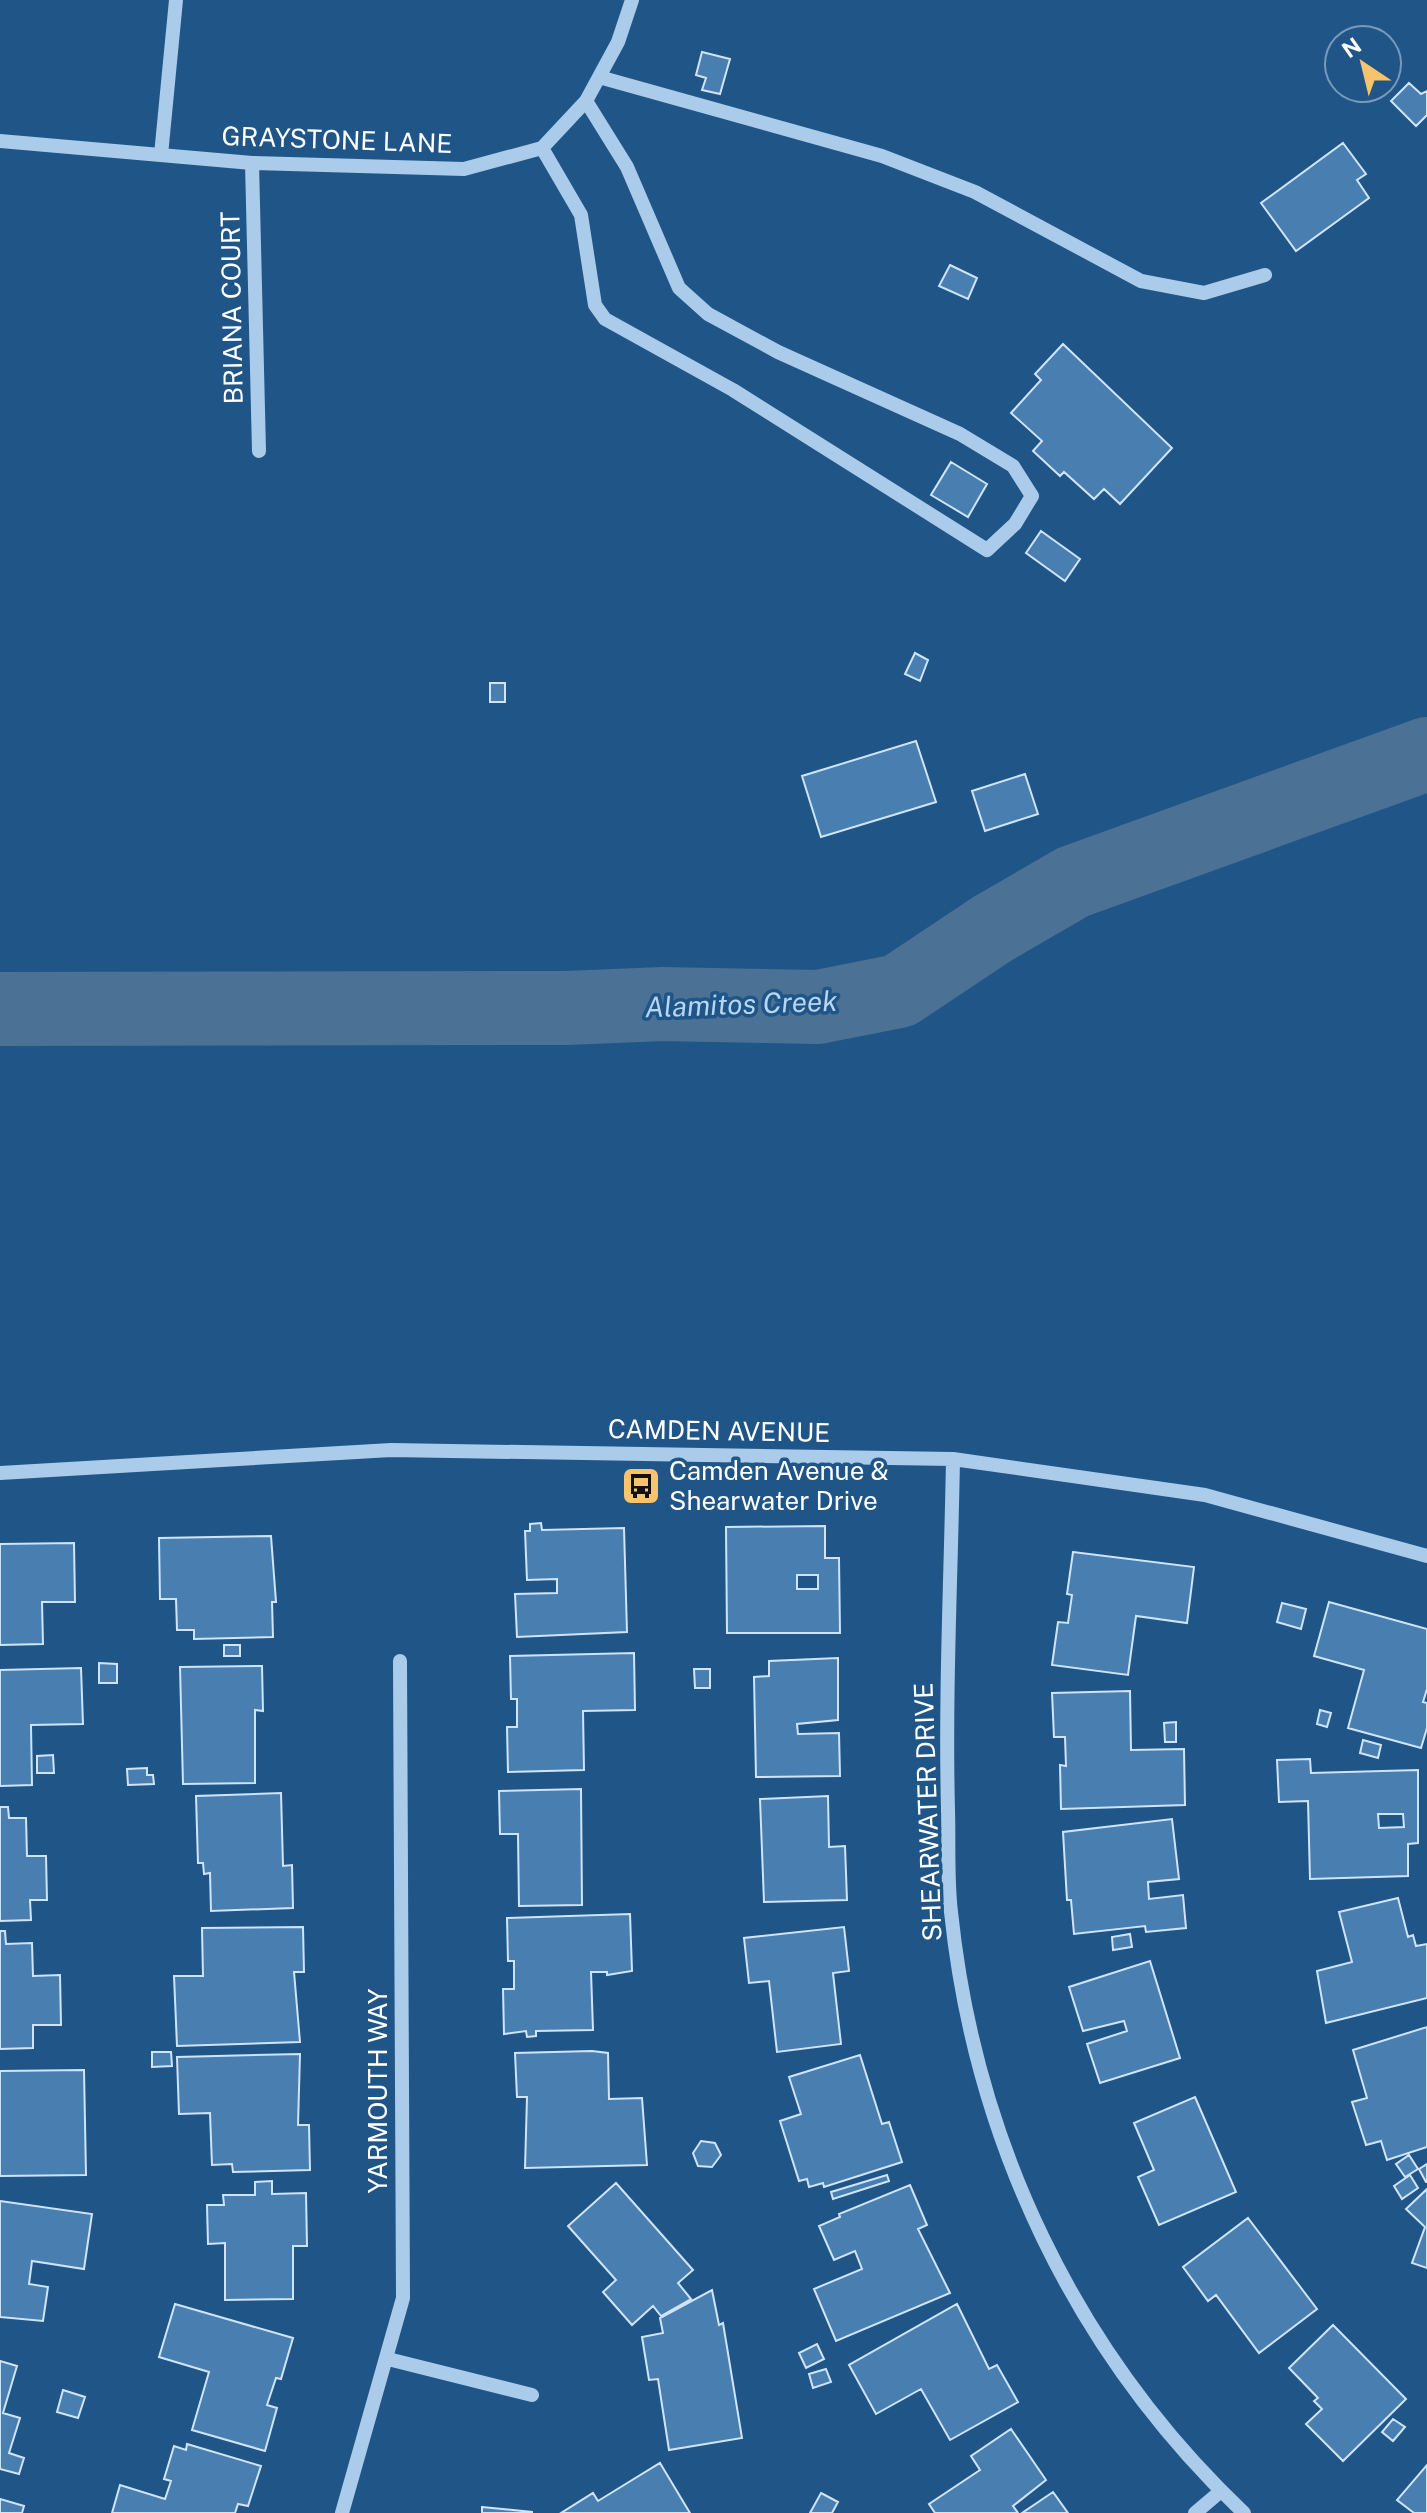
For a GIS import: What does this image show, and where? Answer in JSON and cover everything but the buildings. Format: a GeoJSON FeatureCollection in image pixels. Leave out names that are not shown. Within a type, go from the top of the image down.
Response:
{"type":"FeatureCollection","features":[{"type":"Feature","properties":{"kind":"street"},"geometry":{"type":"LineString","coordinates":[[161,155],[176,0]]}},
{"type":"Feature","properties":{"kind":"street"},"geometry":{"type":"LineString","coordinates":[[586,101],[627,167],[679,288],[708,314],[778,352],[960,434],[1013,466],[1032,496],[1015,524],[987,550],[733,390],[605,319],[595,305],[581,215],[542,148],[586,101],[618,42],[632,0]]}},
{"type":"Feature","properties":{"kind":"street"},"geometry":{"type":"LineString","coordinates":[[599,77],[882,156],[975,192],[1141,281],[1204,293],[1265,275]]}},
{"type":"Feature","properties":{"kind":"street","name":"GRAYSTONE LANE"},"geometry":{"type":"LineString","coordinates":[[0,141],[252,163],[464,169],[542,148]]}},
{"type":"Feature","properties":{"kind":"street","name":"BRIANA COURT"},"geometry":{"type":"LineString","coordinates":[[252,163],[259,451]]}},
{"type":"Feature","properties":{"kind":"street","name":"CAMDEN AVENUE"},"geometry":{"type":"LineString","coordinates":[[0,1473],[391,1450],[953,1459],[1205,1495],[1427,1556]]}},
{"type":"Feature","properties":{"kind":"street","name":"SHEARWATER DRIVE"},"geometry":{"type":"LineString","coordinates":[[953,1459],[946,1743],[951,1909],[973,2050],[1004,2150],[1035,2227],[1086,2323],[1182,2451],[1244,2513]]}},
{"type":"Feature","properties":{"kind":"street","name":"YARMOUTH WAY"},"geometry":{"type":"LineString","coordinates":[[342,2513],[403,2298],[400,1661]]}},
{"type":"Feature","properties":{"kind":"street"},"geometry":{"type":"LineString","coordinates":[[388,2359],[532,2395]]}},
{"type":"Feature","properties":{"kind":"street"},"geometry":{"type":"LineString","coordinates":[[1195,2513],[1221,2491]]}},
{"type":"Feature","properties":{"kind":"waterway","name":"Alamitos Creek"},"geometry":{"type":"LineString","coordinates":[[0,1009],[566,1008],[663,1004],[818,1007],[899,991],[992,929],[1073,882],[1427,754]]}},
{"type":"Feature","properties":{"kind":"place","name":"Camden Avenue & Shearwater Drive"},"geometry":{"type":"Point","coordinates":[641,1486]}}]}
